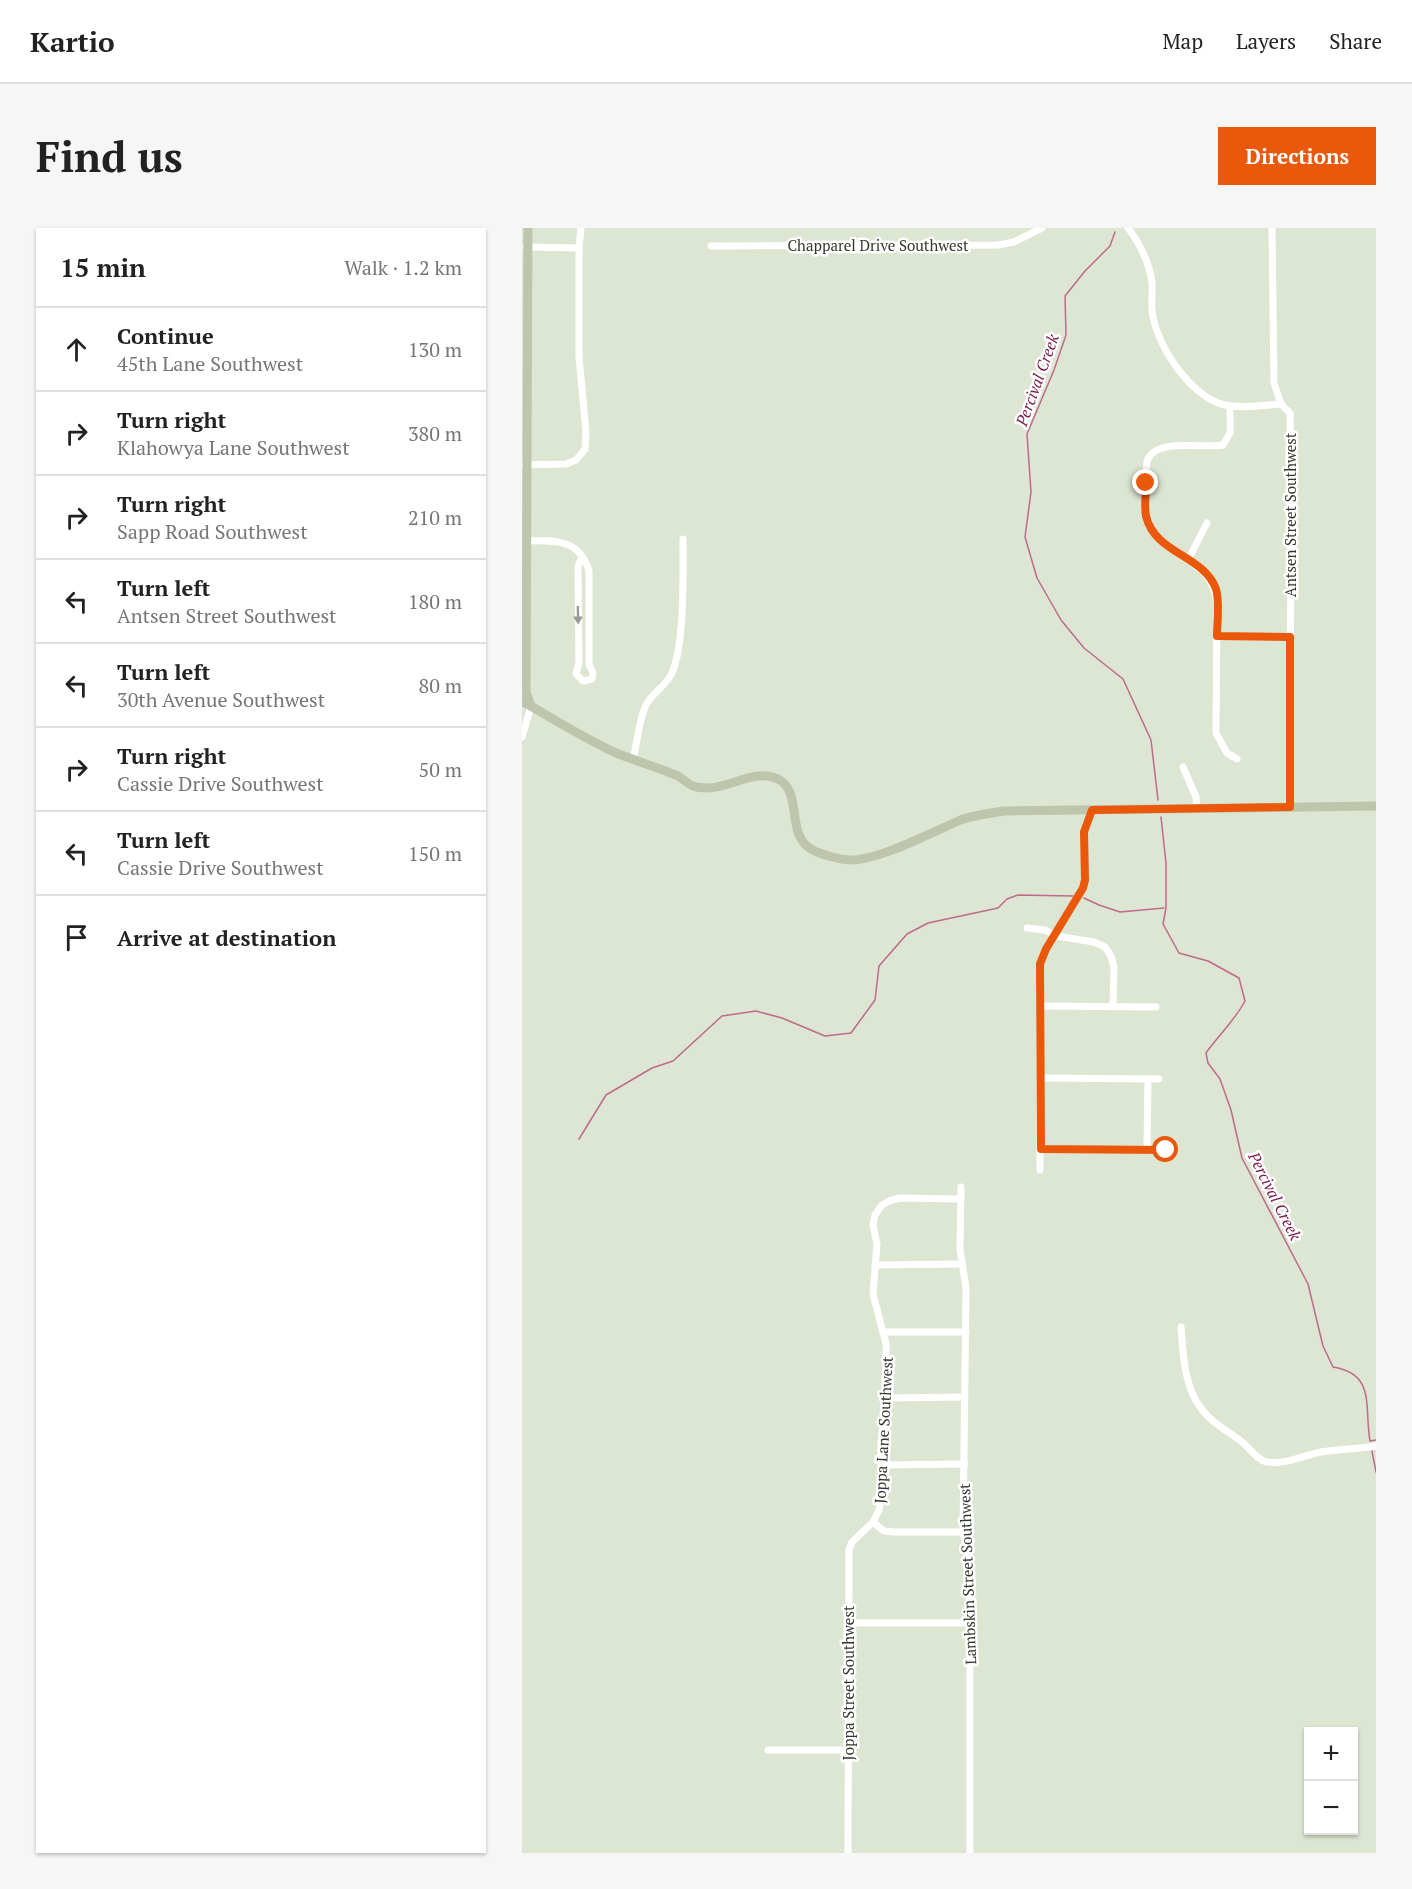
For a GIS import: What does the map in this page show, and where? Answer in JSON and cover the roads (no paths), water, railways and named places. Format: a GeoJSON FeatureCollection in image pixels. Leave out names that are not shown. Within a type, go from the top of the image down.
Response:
{"type":"FeatureCollection","features":[{"type":"Feature","properties":{"kind":"street"},"geometry":{"type":"LineString","coordinates":[[522,737],[526,703],[527,541],[524,464],[528,228]]}},
{"type":"Feature","properties":{"kind":"street"},"geometry":{"type":"LineString","coordinates":[[524,464],[566,464],[576,460],[585,449],[586,432],[579,357],[581,228]]}},
{"type":"Feature","properties":{"kind":"street","name":"Chapparel Drive Southwest"},"geometry":{"type":"LineString","coordinates":[[711,246],[998,245],[1014,242],[1042,228]]}},
{"type":"Feature","properties":{"kind":"street"},"geometry":{"type":"LineString","coordinates":[[1128,228],[1145,256],[1152,283],[1152,311],[1155,325],[1170,358],[1192,385],[1205,397],[1216,403],[1230,406],[1281,404]]}},
{"type":"Feature","properties":{"kind":"street","name":"Antsen Street Southwest"},"geometry":{"type":"LineString","coordinates":[[1272,228],[1274,383],[1281,404],[1290,413],[1290,807]]}},
{"type":"Feature","properties":{"kind":"street"},"geometry":{"type":"LineString","coordinates":[[526,247],[579,248]]}},
{"type":"Feature","properties":{"kind":"street"},"geometry":{"type":"LineString","coordinates":[[1230,406],[1230,434],[1223,445],[1163,447],[1149,454],[1146,515],[1158,538],[1169,548],[1199,567],[1216,589],[1216,733],[1227,753],[1237,759]]}},
{"type":"Feature","properties":{"kind":"street"},"geometry":{"type":"LineString","coordinates":[[1188,560],[1208,523]]}},
{"type":"Feature","properties":{"kind":"street"},"geometry":{"type":"LineString","coordinates":[[633,759],[640,720],[646,706],[672,674],[678,649],[683,579],[683,539]]}},
{"type":"Feature","properties":{"kind":"street"},"geometry":{"type":"LineString","coordinates":[[527,541],[564,542],[582,557],[589,571],[589,664],[593,673],[591,679],[583,681],[576,674],[579,663],[578,566],[582,557]]}},
{"type":"Feature","properties":{"kind":"street"},"geometry":{"type":"LineString","coordinates":[[1217,636],[1290,637]]}},
{"type":"Feature","properties":{"kind":"street"},"geometry":{"type":"LineString","coordinates":[[526,703],[613,751],[681,778],[692,786],[723,787],[752,777],[767,776],[778,779],[788,787],[798,831],[806,846],[820,853],[852,860],[870,857],[960,820],[1003,811],[1376,806]]}},
{"type":"Feature","properties":{"kind":"street"},"geometry":{"type":"LineString","coordinates":[[1183,766],[1196,797],[1197,809]]}},
{"type":"Feature","properties":{"kind":"street"},"geometry":{"type":"LineString","coordinates":[[1040,1170],[1040,964],[1046,949],[1056,936],[1083,888],[1085,880],[1084,832],[1092,810]]}},
{"type":"Feature","properties":{"kind":"street"},"geometry":{"type":"LineString","coordinates":[[1027,928],[1045,930],[1056,936],[1094,942],[1105,947],[1114,967],[1113,1006]]}},
{"type":"Feature","properties":{"kind":"street"},"geometry":{"type":"LineString","coordinates":[[1041,1006],[1156,1007]]}},
{"type":"Feature","properties":{"kind":"street"},"geometry":{"type":"LineString","coordinates":[[1041,1078],[1160,1079]]}},
{"type":"Feature","properties":{"kind":"street"},"geometry":{"type":"LineString","coordinates":[[1147,1150],[1148,1079]]}},
{"type":"Feature","properties":{"kind":"street"},"geometry":{"type":"LineString","coordinates":[[1041,1149],[1166,1150]]}},
{"type":"Feature","properties":{"kind":"street","name":"Lambskin Street Southwest"},"geometry":{"type":"LineString","coordinates":[[961,1187],[962,1264],[966,1288],[963,1532],[970,1565],[970,1853]]}},
{"type":"Feature","properties":{"kind":"street","name":"Joppa Lane Southwest"},"geometry":{"type":"LineString","coordinates":[[873,1522],[879,1510],[881,1443],[886,1398],[886,1344],[873,1294],[877,1244],[873,1225],[875,1215],[881,1206],[900,1198],[961,1199]]}},
{"type":"Feature","properties":{"kind":"street"},"geometry":{"type":"LineString","coordinates":[[875,1265],[962,1264]]}},
{"type":"Feature","properties":{"kind":"street"},"geometry":{"type":"LineString","coordinates":[[1181,1327],[1190,1387],[1200,1408],[1259,1458],[1272,1462],[1297,1459],[1323,1452],[1376,1446]]}},
{"type":"Feature","properties":{"kind":"street"},"geometry":{"type":"LineString","coordinates":[[884,1332],[966,1332]]}},
{"type":"Feature","properties":{"kind":"street"},"geometry":{"type":"LineString","coordinates":[[886,1398],[965,1397]]}},
{"type":"Feature","properties":{"kind":"street"},"geometry":{"type":"LineString","coordinates":[[881,1465],[965,1464]]}},
{"type":"Feature","properties":{"kind":"street"},"geometry":{"type":"LineString","coordinates":[[873,1522],[884,1531],[963,1532]]}},
{"type":"Feature","properties":{"kind":"street","name":"Joppa Street Southwest"},"geometry":{"type":"LineString","coordinates":[[848,1853],[849,1550],[852,1542],[873,1522]]}},
{"type":"Feature","properties":{"kind":"street"},"geometry":{"type":"LineString","coordinates":[[848,1623],[970,1623]]}},
{"type":"Feature","properties":{"kind":"street"},"geometry":{"type":"LineString","coordinates":[[768,1750],[848,1750]]}},
{"type":"Feature","properties":{"kind":"waterway","name":"Percival Creek"},"geometry":{"type":"LineString","coordinates":[[1115,232],[1110,246],[1085,271],[1065,296],[1066,335],[1027,434],[1031,492],[1025,537],[1037,578],[1061,620],[1084,648],[1123,679],[1151,740],[1158,800]]}},
{"type":"Feature","properties":{"kind":"waterway","name":"Percival Creek"},"geometry":{"type":"LineString","coordinates":[[1161,817],[1166,863],[1166,908],[1163,924],[1179,953],[1208,961],[1239,978],[1245,1001],[1206,1053],[1208,1063],[1220,1079],[1231,1110],[1242,1158],[1308,1284],[1323,1346],[1333,1367],[1347,1371],[1362,1384],[1367,1404],[1370,1441],[1376,1440]]}},
{"type":"Feature","properties":{"kind":"waterway"},"geometry":{"type":"LineString","coordinates":[[579,1139],[606,1095],[652,1068],[673,1061],[722,1016],[756,1011],[782,1018],[825,1036],[851,1033],[875,1000],[879,966],[907,934],[928,923],[998,908],[1007,899],[1018,895],[1073,896]]}},
{"type":"Feature","properties":{"kind":"waterway"},"geometry":{"type":"LineString","coordinates":[[1084,898],[1120,912],[1164,908]]}},
{"type":"Feature","properties":{"kind":"waterway","name":"Percival Creek"},"geometry":{"type":"LineString","coordinates":[[1372,1451],[1376,1472]]}}]}
